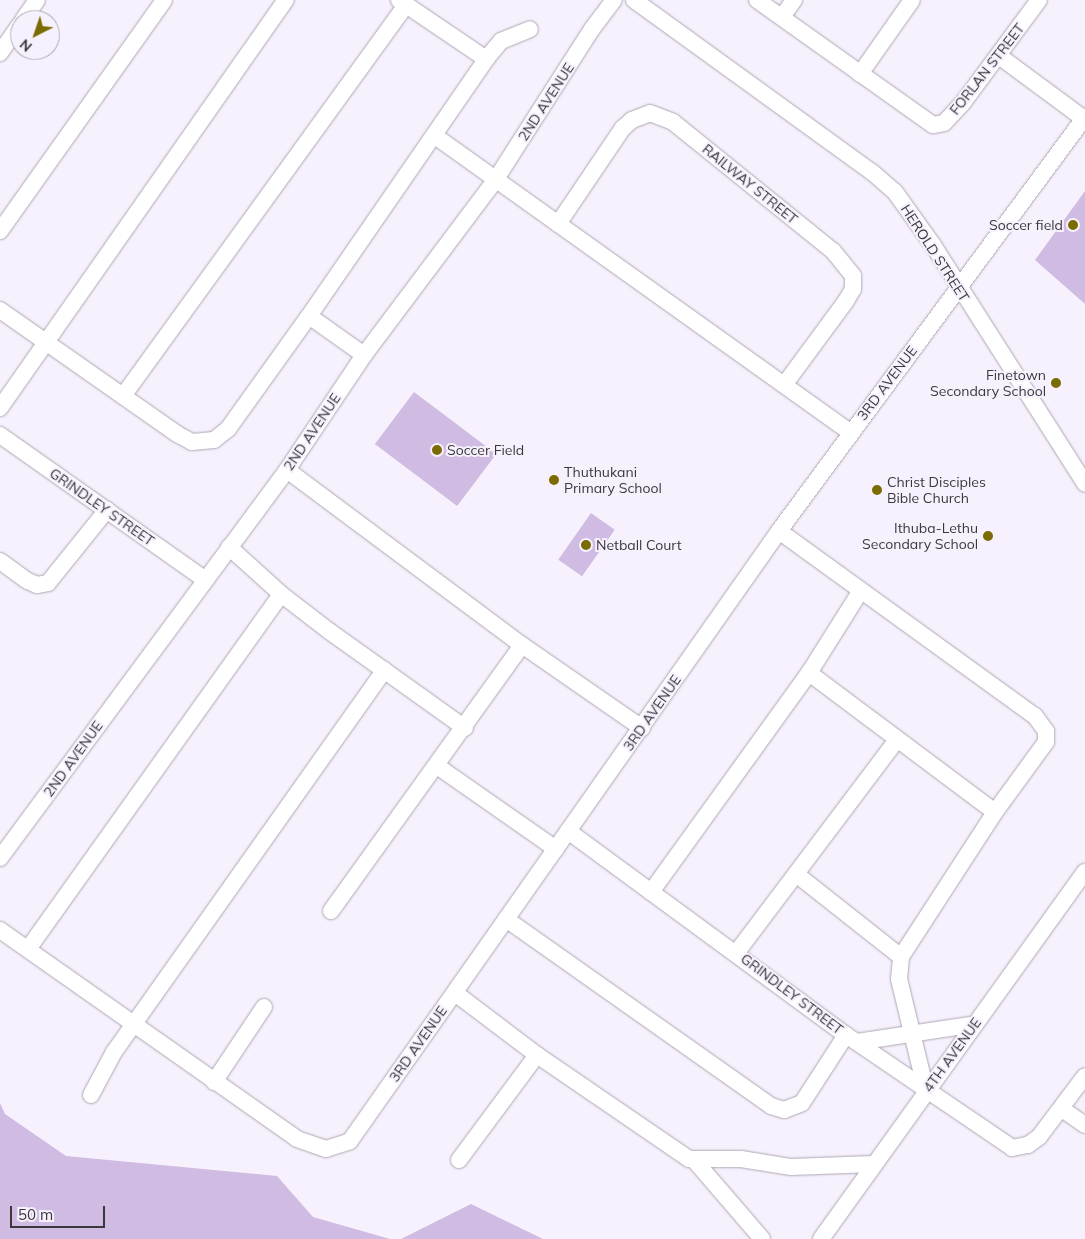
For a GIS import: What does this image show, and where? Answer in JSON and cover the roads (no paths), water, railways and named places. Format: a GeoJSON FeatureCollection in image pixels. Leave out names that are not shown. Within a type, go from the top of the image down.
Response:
{"type":"FeatureCollection","features":[{"type":"Feature","properties":{"kind":"street"},"geometry":{"type":"LineString","coordinates":[[0,230],[164,0]]}},
{"type":"Feature","properties":{"kind":"street"},"geometry":{"type":"LineString","coordinates":[[0,408],[286,0]]}},
{"type":"Feature","properties":{"kind":"street","name":"2ND AVENUE"},"geometry":{"type":"LineString","coordinates":[[0,858],[204,579],[287,470],[364,355],[496,179],[592,29],[614,0]]}},
{"type":"Feature","properties":{"kind":"street","name":"HEROLD STREET"},"geometry":{"type":"LineString","coordinates":[[634,0],[872,172],[895,192],[933,245],[958,289],[1085,484]]}},
{"type":"Feature","properties":{"kind":"street"},"geometry":{"type":"LineString","coordinates":[[757,0],[860,74],[912,0]]}},
{"type":"Feature","properties":{"kind":"street"},"geometry":{"type":"LineString","coordinates":[[782,17],[794,0]]}},
{"type":"Feature","properties":{"kind":"street","name":"FORLAN STREET"},"geometry":{"type":"LineString","coordinates":[[860,74],[927,122],[944,123],[999,56],[1039,0]]}},
{"type":"Feature","properties":{"kind":"street"},"geometry":{"type":"LineString","coordinates":[[123,396],[402,2],[486,59]]}},
{"type":"Feature","properties":{"kind":"street"},"geometry":{"type":"LineString","coordinates":[[0,310],[192,442],[214,440],[228,429],[309,316],[436,136],[486,59],[501,41],[530,29]]}},
{"type":"Feature","properties":{"kind":"street"},"geometry":{"type":"LineString","coordinates":[[0,53],[10,38]]}},
{"type":"Feature","properties":{"kind":"street"},"geometry":{"type":"LineString","coordinates":[[999,56],[1085,118]]}},
{"type":"Feature","properties":{"kind":"street","name":"RAILWAY STREET"},"geometry":{"type":"LineString","coordinates":[[558,224],[622,129],[632,120],[650,113],[673,122],[833,251],[853,276],[853,289],[846,301],[784,385]]}},
{"type":"Feature","properties":{"kind":"street","name":"3RD AVENUE"},"geometry":{"type":"LineString","coordinates":[[214,1082],[297,1140],[314,1147],[336,1148],[350,1141],[642,728],[779,530],[1085,118]]}},
{"type":"Feature","properties":{"kind":"street"},"geometry":{"type":"LineString","coordinates":[[436,136],[850,432]]}},
{"type":"Feature","properties":{"kind":"street"},"geometry":{"type":"LineString","coordinates":[[309,316],[364,355]]}},
{"type":"Feature","properties":{"kind":"street","name":"GRINDLEY STREET"},"geometry":{"type":"LineString","coordinates":[[0,435],[204,579]]}},
{"type":"Feature","properties":{"kind":"street"},"geometry":{"type":"LineString","coordinates":[[287,470],[522,644],[642,728]]}},
{"type":"Feature","properties":{"kind":"street"},"geometry":{"type":"LineString","coordinates":[[0,561],[28,581],[37,585],[48,583],[107,510]]}},
{"type":"Feature","properties":{"kind":"street"},"geometry":{"type":"LineString","coordinates":[[779,530],[860,592],[1042,724],[1046,742],[995,812],[901,957],[899,979],[926,1091]]}},
{"type":"Feature","properties":{"kind":"street"},"geometry":{"type":"LineString","coordinates":[[229,547],[281,594],[465,728]]}},
{"type":"Feature","properties":{"kind":"street"},"geometry":{"type":"LineString","coordinates":[[651,892],[809,673],[860,592]]}},
{"type":"Feature","properties":{"kind":"street"},"geometry":{"type":"LineString","coordinates":[[28,949],[281,594]]}},
{"type":"Feature","properties":{"kind":"street"},"geometry":{"type":"LineString","coordinates":[[331,911],[465,728],[522,644]]}},
{"type":"Feature","properties":{"kind":"street"},"geometry":{"type":"LineString","coordinates":[[91,1095],[106,1065],[384,670]]}},
{"type":"Feature","properties":{"kind":"street"},"geometry":{"type":"LineString","coordinates":[[809,673],[896,741],[995,812]]}},
{"type":"Feature","properties":{"kind":"street"},"geometry":{"type":"LineString","coordinates":[[737,952],[896,741]]}},
{"type":"Feature","properties":{"kind":"street"},"geometry":{"type":"LineString","coordinates":[[437,766],[556,849]]}},
{"type":"Feature","properties":{"kind":"street","name":"GRINDLEY STREET"},"geometry":{"type":"LineString","coordinates":[[568,831],[737,952],[851,1038],[1012,1148],[1019,1148],[1039,1137],[1062,1109]]}},
{"type":"Feature","properties":{"kind":"street","name":"4TH AVENUE"},"geometry":{"type":"LineString","coordinates":[[821,1239],[1085,872]]}},
{"type":"Feature","properties":{"kind":"street"},"geometry":{"type":"LineString","coordinates":[[796,874],[901,957]]}},
{"type":"Feature","properties":{"kind":"street"},"geometry":{"type":"LineString","coordinates":[[506,919],[771,1106],[784,1110],[802,1103],[851,1038],[976,1024]]}},
{"type":"Feature","properties":{"kind":"street"},"geometry":{"type":"LineString","coordinates":[[0,930],[214,1082],[264,1006]]}},
{"type":"Feature","properties":{"kind":"street"},"geometry":{"type":"LineString","coordinates":[[455,993],[537,1055],[682,1156],[695,1161],[721,1158],[791,1166],[874,1164]]}},
{"type":"Feature","properties":{"kind":"street"},"geometry":{"type":"LineString","coordinates":[[459,1160],[537,1055]]}},
{"type":"Feature","properties":{"kind":"street"},"geometry":{"type":"LineString","coordinates":[[1085,1076],[1062,1109],[1085,1125]]}},
{"type":"Feature","properties":{"kind":"street"},"geometry":{"type":"LineString","coordinates":[[695,1161],[762,1239]]}},
{"type":"Feature","properties":{"kind":"place","name":"Soccer field"},"geometry":{"type":"Point","coordinates":[1073,225]}},
{"type":"Feature","properties":{"kind":"place","name":"Finetown Secondary School"},"geometry":{"type":"Point","coordinates":[1056,383]}},
{"type":"Feature","properties":{"kind":"place","name":"Soccer Field"},"geometry":{"type":"Point","coordinates":[437,450]}},
{"type":"Feature","properties":{"kind":"place","name":"Thuthukani Primary School"},"geometry":{"type":"Point","coordinates":[554,480]}},
{"type":"Feature","properties":{"kind":"place","name":"Christ Disciples Bible Church"},"geometry":{"type":"Point","coordinates":[877,490]}},
{"type":"Feature","properties":{"kind":"place","name":"Ithuba-Lethu Secondary School"},"geometry":{"type":"Point","coordinates":[988,536]}},
{"type":"Feature","properties":{"kind":"place","name":"Netball Court"},"geometry":{"type":"Point","coordinates":[586,545]}}]}
